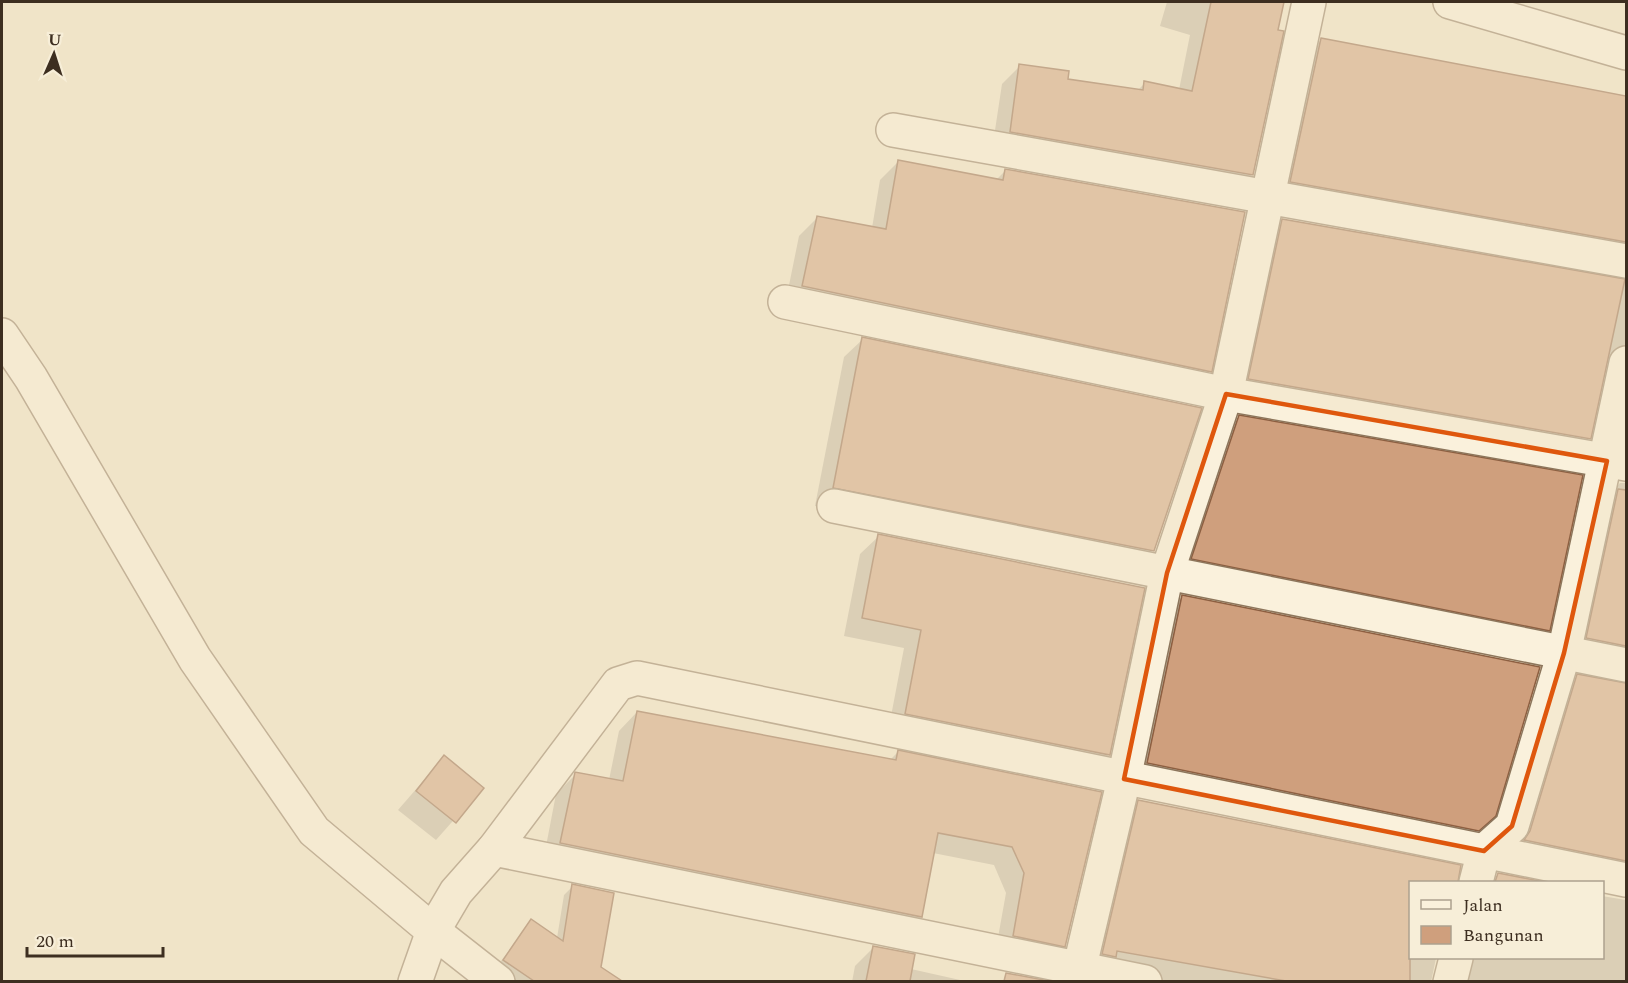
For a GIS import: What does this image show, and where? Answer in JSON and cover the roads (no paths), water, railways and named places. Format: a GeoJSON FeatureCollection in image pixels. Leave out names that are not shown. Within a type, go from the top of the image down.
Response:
{"type":"FeatureCollection","features":[{"type":"Feature","properties":{"kind":"street"},"geometry":{"type":"LineString","coordinates":[[1080,966],[1124,779],[1167,573],[1226,394],[1309,2]]}},
{"type":"Feature","properties":{"kind":"street"},"geometry":{"type":"LineString","coordinates":[[1450,2],[1626,53]]}},
{"type":"Feature","properties":{"kind":"street"},"geometry":{"type":"LineString","coordinates":[[893,130],[1626,261]]}},
{"type":"Feature","properties":{"kind":"street"},"geometry":{"type":"LineString","coordinates":[[785,302],[1226,394],[1617,462]]}},
{"type":"Feature","properties":{"kind":"street"},"geometry":{"type":"LineString","coordinates":[[2,335],[31,378],[195,659],[314,831],[433,931],[498,981]]}},
{"type":"Feature","properties":{"kind":"street"},"geometry":{"type":"LineString","coordinates":[[1476,881],[1484,851],[1512,826],[1564,654],[1617,462],[1626,363]]}},
{"type":"Feature","properties":{"kind":"street"},"geometry":{"type":"LineString","coordinates":[[834,506],[1564,654],[1626,664]]}},
{"type":"Feature","properties":{"kind":"street"},"geometry":{"type":"LineString","coordinates":[[415,981],[433,931],[456,892],[494,849],[618,684],[637,678],[1626,880]]}},
{"type":"Feature","properties":{"kind":"street"},"geometry":{"type":"LineString","coordinates":[[494,849],[1145,981]]}},
{"type":"Feature","properties":{"kind":"street"},"geometry":{"type":"LineString","coordinates":[[1450,981],[1456,959]]}}]}
